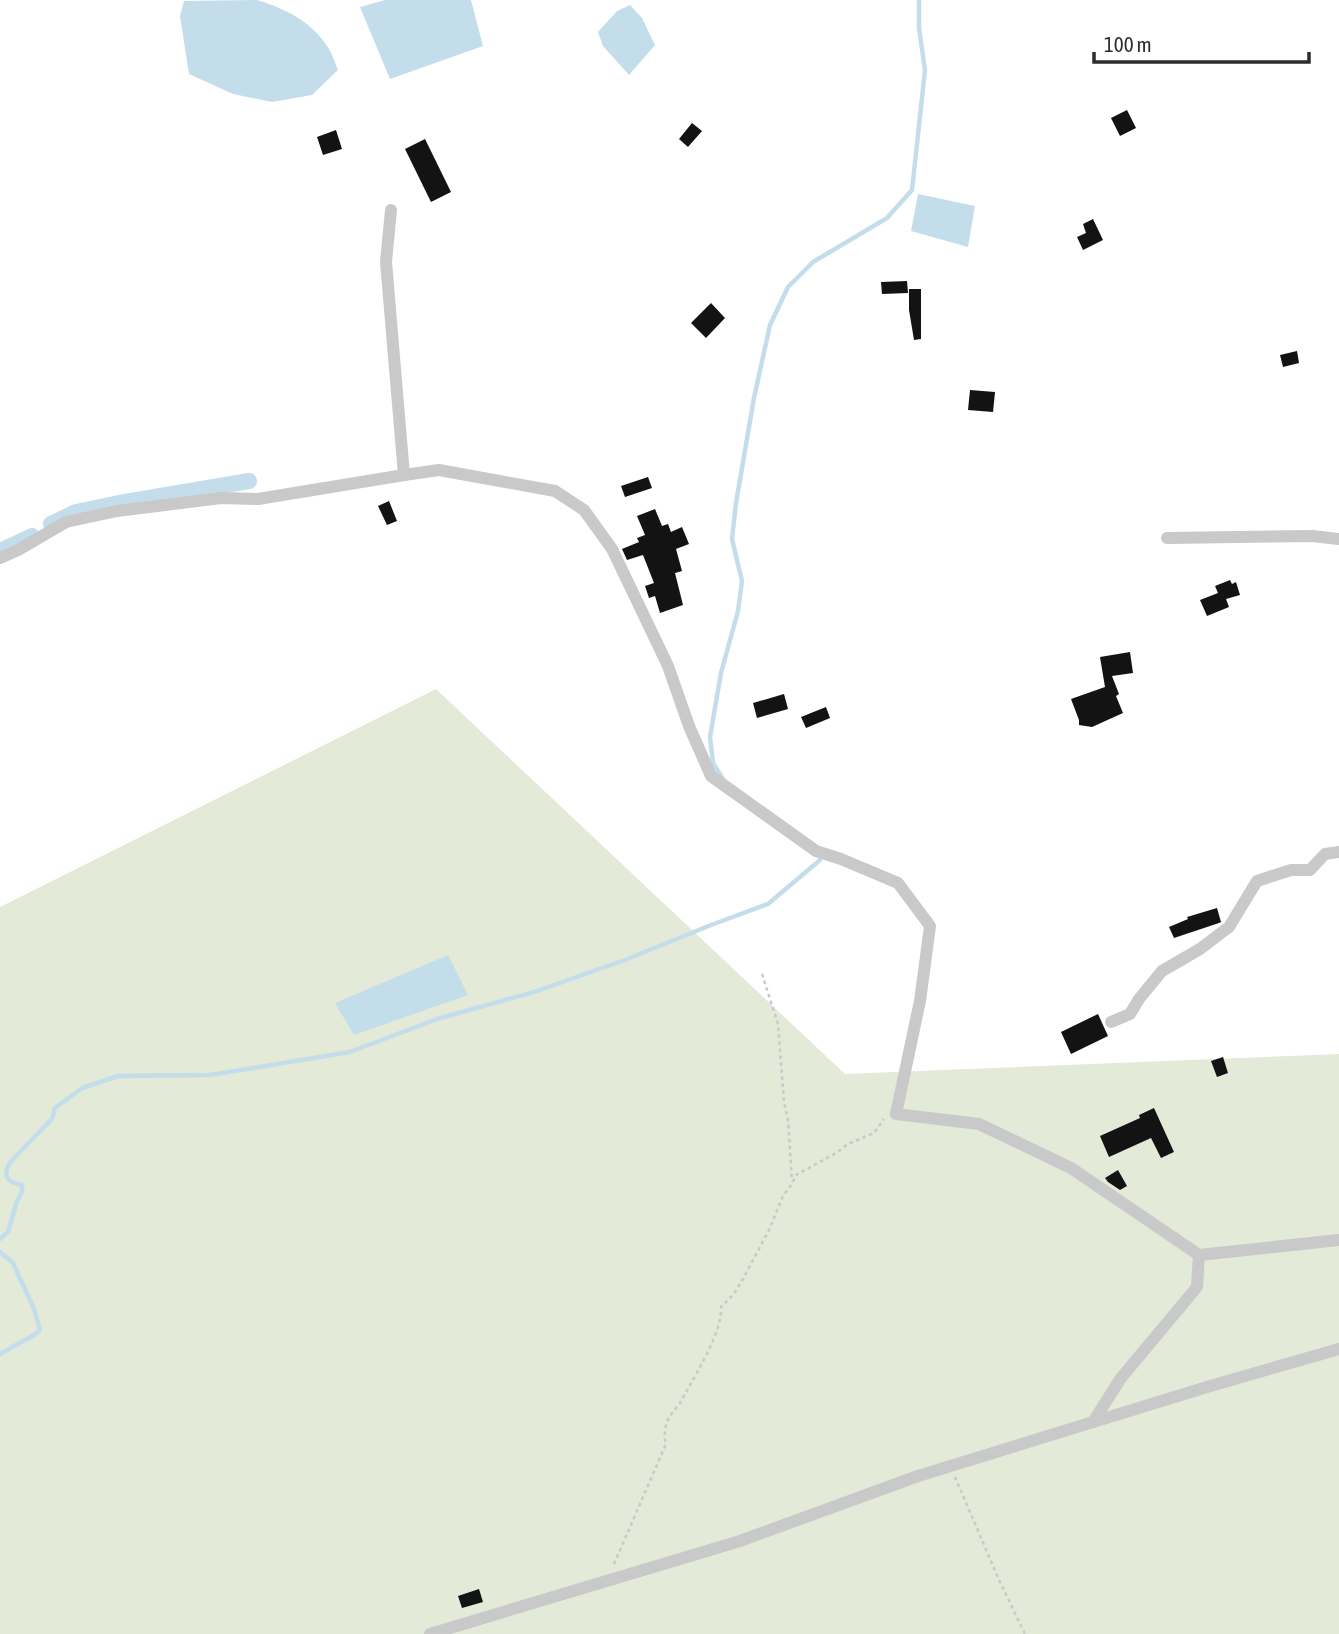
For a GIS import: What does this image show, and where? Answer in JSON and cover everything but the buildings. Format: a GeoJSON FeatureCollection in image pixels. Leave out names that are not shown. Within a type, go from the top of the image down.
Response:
{"type":"FeatureCollection","features":[{"type":"Feature","properties":{"kind":"street"},"geometry":{"type":"LineString","coordinates":[[391,210],[386,262],[404,475]]}},
{"type":"Feature","properties":{"kind":"street"},"geometry":{"type":"LineString","coordinates":[[0,558],[66,522],[117,511],[221,498],[258,499],[439,470],[555,491],[584,510],[612,549],[668,666],[689,726],[711,776],[816,852],[841,859],[898,883],[930,926],[920,1001],[896,1114],[979,1124],[1071,1168],[1199,1255],[1339,1240]]}},
{"type":"Feature","properties":{"kind":"street"},"geometry":{"type":"LineString","coordinates":[[1167,538],[1339,538]]}},
{"type":"Feature","properties":{"kind":"street"},"geometry":{"type":"LineString","coordinates":[[1111,1022],[1130,1014],[1162,971],[1200,949],[1229,927],[1258,881],[1291,870],[1310,870],[1325,854],[1339,852]]}},
{"type":"Feature","properties":{"kind":"street"},"geometry":{"type":"LineString","coordinates":[[1093,1422],[1121,1378],[1197,1287],[1199,1255]]}},
{"type":"Feature","properties":{"kind":"street"},"geometry":{"type":"LineString","coordinates":[[430,1634],[740,1541],[950,1466],[1339,1349]]}},
{"type":"Feature","properties":{"kind":"path"},"geometry":{"type":"LineString","coordinates":[[762,974],[778,1024],[792,1184]]}},
{"type":"Feature","properties":{"kind":"path"},"geometry":{"type":"LineString","coordinates":[[607,1580],[666,1444],[664,1434],[672,1411],[679,1405],[710,1347],[722,1317],[720,1307],[734,1294],[743,1279],[769,1230],[783,1196],[796,1175],[848,1144],[874,1133],[886,1116]]}},
{"type":"Feature","properties":{"kind":"path"},"geometry":{"type":"LineString","coordinates":[[950,1466],[999,1580],[1026,1634]]}},
{"type":"Feature","properties":{"kind":"green space"},"geometry":{"type":"Polygon","coordinates":[[[436,689],[845,1074],[1339,1054],[1339,1634],[0,1634],[0,907],[436,689]]]}},
{"type":"Feature","properties":{"kind":"water"},"geometry":{"type":"Polygon","coordinates":[[[257,0],[307,24],[329,49],[338,70],[312,95],[272,102],[233,94],[189,74],[180,16],[184,1],[257,0]]]}},
{"type":"Feature","properties":{"kind":"water"},"geometry":{"type":"Polygon","coordinates":[[[385,0],[471,0],[483,46],[390,79],[360,7],[385,0]]]}},
{"type":"Feature","properties":{"kind":"water"},"geometry":{"type":"Polygon","coordinates":[[[630,5],[642,18],[655,45],[629,75],[603,46],[598,32],[617,11],[630,5]]]}},
{"type":"Feature","properties":{"kind":"water"},"geometry":{"type":"Polygon","coordinates":[[[918,194],[975,206],[968,247],[911,231],[918,194]]]}},
{"type":"Feature","properties":{"kind":"water"},"geometry":{"type":"Polygon","coordinates":[[[448,955],[468,995],[354,1035],[335,1003],[448,955]]]}},
{"type":"Feature","properties":{"kind":"waterway"},"geometry":{"type":"LineString","coordinates":[[723,779],[713,763],[710,737],[721,673],[738,611],[742,581],[732,539],[736,503],[770,325],[788,287],[813,262],[887,218],[912,190],[925,70],[919,28],[919,0]]}},
{"type":"Feature","properties":{"kind":"waterway"},"geometry":{"type":"LineString","coordinates":[[51,524],[76,512],[249,481]]}},
{"type":"Feature","properties":{"kind":"waterway"},"geometry":{"type":"LineString","coordinates":[[0,551],[32,536]]}},
{"type":"Feature","properties":{"kind":"waterway"},"geometry":{"type":"LineString","coordinates":[[0,1239],[8,1232],[22,1192],[22,1185],[7,1177],[9,1165],[52,1119],[55,1108],[82,1088],[118,1076],[210,1075],[350,1052],[437,1019],[534,992],[625,960],[768,904],[820,860]]}},
{"type":"Feature","properties":{"kind":"waterway"},"geometry":{"type":"LineString","coordinates":[[0,1252],[13,1263],[34,1309],[40,1330],[0,1354]]}}]}
